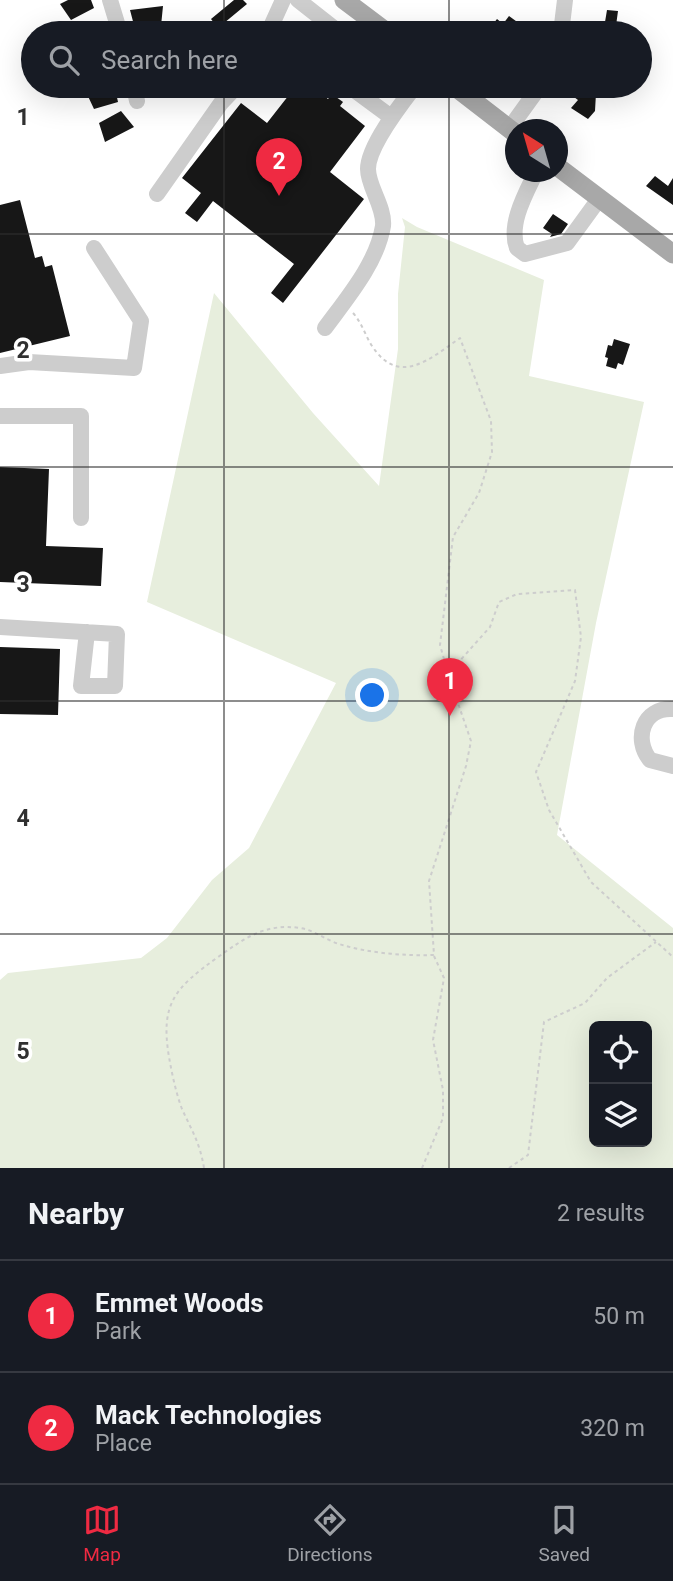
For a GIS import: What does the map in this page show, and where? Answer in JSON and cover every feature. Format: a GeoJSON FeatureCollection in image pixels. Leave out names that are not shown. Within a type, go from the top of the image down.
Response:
{"type":"FeatureCollection","features":[{"type":"Feature","properties":{"kind":"main road"},"geometry":{"type":"LineString","coordinates":[[344,0],[371,21]]}},
{"type":"Feature","properties":{"kind":"main road"},"geometry":{"type":"LineString","coordinates":[[469,98],[505,126]]}},
{"type":"Feature","properties":{"kind":"main road"},"geometry":{"type":"LineString","coordinates":[[568,175],[673,254]]}},
{"type":"Feature","properties":{"kind":"street"},"geometry":{"type":"LineString","coordinates":[[110,0],[116,21]]}},
{"type":"Feature","properties":{"kind":"street"},"geometry":{"type":"LineString","coordinates":[[276,21],[283,0]]}},
{"type":"Feature","properties":{"kind":"street"},"geometry":{"type":"LineString","coordinates":[[298,0],[325,21]]}},
{"type":"Feature","properties":{"kind":"street"},"geometry":{"type":"LineString","coordinates":[[562,21],[565,0]]}},
{"type":"Feature","properties":{"kind":"street"},"geometry":{"type":"LineString","coordinates":[[157,194],[226,98]]}},
{"type":"Feature","properties":{"kind":"street"},"geometry":{"type":"LineString","coordinates":[[365,98],[391,117]]}},
{"type":"Feature","properties":{"kind":"street"},"geometry":{"type":"LineString","coordinates":[[325,328],[362,278],[384,223],[368,168],[391,117],[404,98]]}},
{"type":"Feature","properties":{"kind":"street"},"geometry":{"type":"LineString","coordinates":[[519,119],[533,98]]}},
{"type":"Feature","properties":{"kind":"street"},"geometry":{"type":"LineString","coordinates":[[531,182],[515,232],[517,248],[525,254],[567,243],[577,233],[599,199]]}},
{"type":"Feature","properties":{"kind":"street"},"geometry":{"type":"LineString","coordinates":[[0,366],[29,362],[134,368],[141,321],[94,248]]}},
{"type":"Feature","properties":{"kind":"street"},"geometry":{"type":"LineString","coordinates":[[0,416],[81,416],[81,518]]}},
{"type":"Feature","properties":{"kind":"street"},"geometry":{"type":"LineString","coordinates":[[0,627],[87,632]]}},
{"type":"Feature","properties":{"kind":"street"},"geometry":{"type":"LineString","coordinates":[[673,709],[657,711],[649,717],[640,735],[641,744],[650,760],[673,766]]}},
{"type":"Feature","properties":{"kind":"path"},"geometry":{"type":"LineString","coordinates":[[344,302],[360,321],[383,358],[402,369],[415,367],[460,338],[491,421],[492,452],[479,493],[453,537],[440,645],[471,741],[466,766],[429,881],[434,955],[444,978],[433,1040],[443,1090],[443,1118],[422,1168]]}},
{"type":"Feature","properties":{"kind":"path"},"geometry":{"type":"LineString","coordinates":[[448,674],[490,627],[499,602],[517,594],[575,590],[581,637],[575,681],[536,772],[549,810],[591,882],[673,957]]}},
{"type":"Feature","properties":{"kind":"path"},"geometry":{"type":"LineString","coordinates":[[204,1168],[199,1140],[182,1108],[166,1035],[169,1007],[197,972],[251,933],[272,927],[303,928],[338,944],[365,950],[434,955]]}},
{"type":"Feature","properties":{"kind":"path"},"geometry":{"type":"LineString","coordinates":[[509,1168],[528,1156],[544,1021],[585,1003],[607,978],[656,942]]}},
{"type":"Feature","properties":{"kind":"green space"},"geometry":{"type":"Polygon","coordinates":[[[402,218],[417,227],[544,280],[529,376],[644,402],[596,623],[557,835],[673,928],[673,1168],[0,1168],[0,980],[8,973],[141,958],[167,938],[212,880],[249,848],[336,683],[147,602],[214,293],[313,413],[379,486],[398,349],[398,294],[405,227],[402,218]]]}},
{"type":"Feature","properties":{"kind":"building"},"geometry":{"type":"Polygon","coordinates":[[[68,0],[91,0],[94,8],[71,20],[60,4],[68,0]]]}},
{"type":"Feature","properties":{"kind":"building"},"geometry":{"type":"Polygon","coordinates":[[[234,0],[243,0],[247,4],[226,21],[211,19],[234,0]]]}},
{"type":"Feature","properties":{"kind":"building"},"geometry":{"type":"Polygon","coordinates":[[[163,6],[162,21],[133,21],[130,10],[163,6]]]}},
{"type":"Feature","properties":{"kind":"building"},"geometry":{"type":"Polygon","coordinates":[[[607,10],[618,11],[617,21],[605,21],[607,10]]]}},
{"type":"Feature","properties":{"kind":"building"},"geometry":{"type":"Polygon","coordinates":[[[89,98],[117,98],[118,102],[94,109],[89,98]]]}},
{"type":"Feature","properties":{"kind":"building"},"geometry":{"type":"Polygon","coordinates":[[[287,98],[338,98],[343,102],[340,106],[365,126],[330,172],[364,199],[283,303],[271,293],[294,264],[213,201],[197,222],[185,213],[201,193],[182,178],[241,103],[267,123],[287,98]]]}},
{"type":"Feature","properties":{"kind":"building"},"geometry":{"type":"Polygon","coordinates":[[[575,98],[596,98],[595,111],[588,119],[571,108],[578,100],[575,98]]]}},
{"type":"Feature","properties":{"kind":"building"},"geometry":{"type":"Polygon","coordinates":[[[121,111],[134,127],[105,142],[99,123],[121,111]]]}},
{"type":"Feature","properties":{"kind":"building"},"geometry":{"type":"Polygon","coordinates":[[[655,176],[668,186],[673,178],[673,205],[646,186],[655,176]]]}},
{"type":"Feature","properties":{"kind":"building"},"geometry":{"type":"Polygon","coordinates":[[[20,200],[35,258],[42,256],[45,267],[52,265],[70,336],[0,353],[0,205],[20,200]]]}},
{"type":"Feature","properties":{"kind":"building"},"geometry":{"type":"Polygon","coordinates":[[[553,214],[568,224],[561,234],[550,237],[552,234],[543,228],[553,214]]]}},
{"type":"Feature","properties":{"kind":"building"},"geometry":{"type":"Polygon","coordinates":[[[614,339],[630,344],[623,365],[618,363],[616,369],[606,366],[608,358],[605,357],[608,345],[612,346],[614,339]]]}},
{"type":"Feature","properties":{"kind":"building"},"geometry":{"type":"Polygon","coordinates":[[[0,467],[49,469],[46,546],[103,548],[101,586],[0,582],[0,467]]]}},
{"type":"Feature","properties":{"kind":"building"},"geometry":{"type":"Polygon","coordinates":[[[0,647],[60,649],[58,715],[0,714],[0,647]]]}},
{"type":"Feature","properties":{"kind":"place","name":"Mack Technologies"},"geometry":{"type":"Point","coordinates":[279,196]}},
{"type":"Feature","properties":{"kind":"place","name":"Emmet Woods"},"geometry":{"type":"Point","coordinates":[450,716]}}]}
